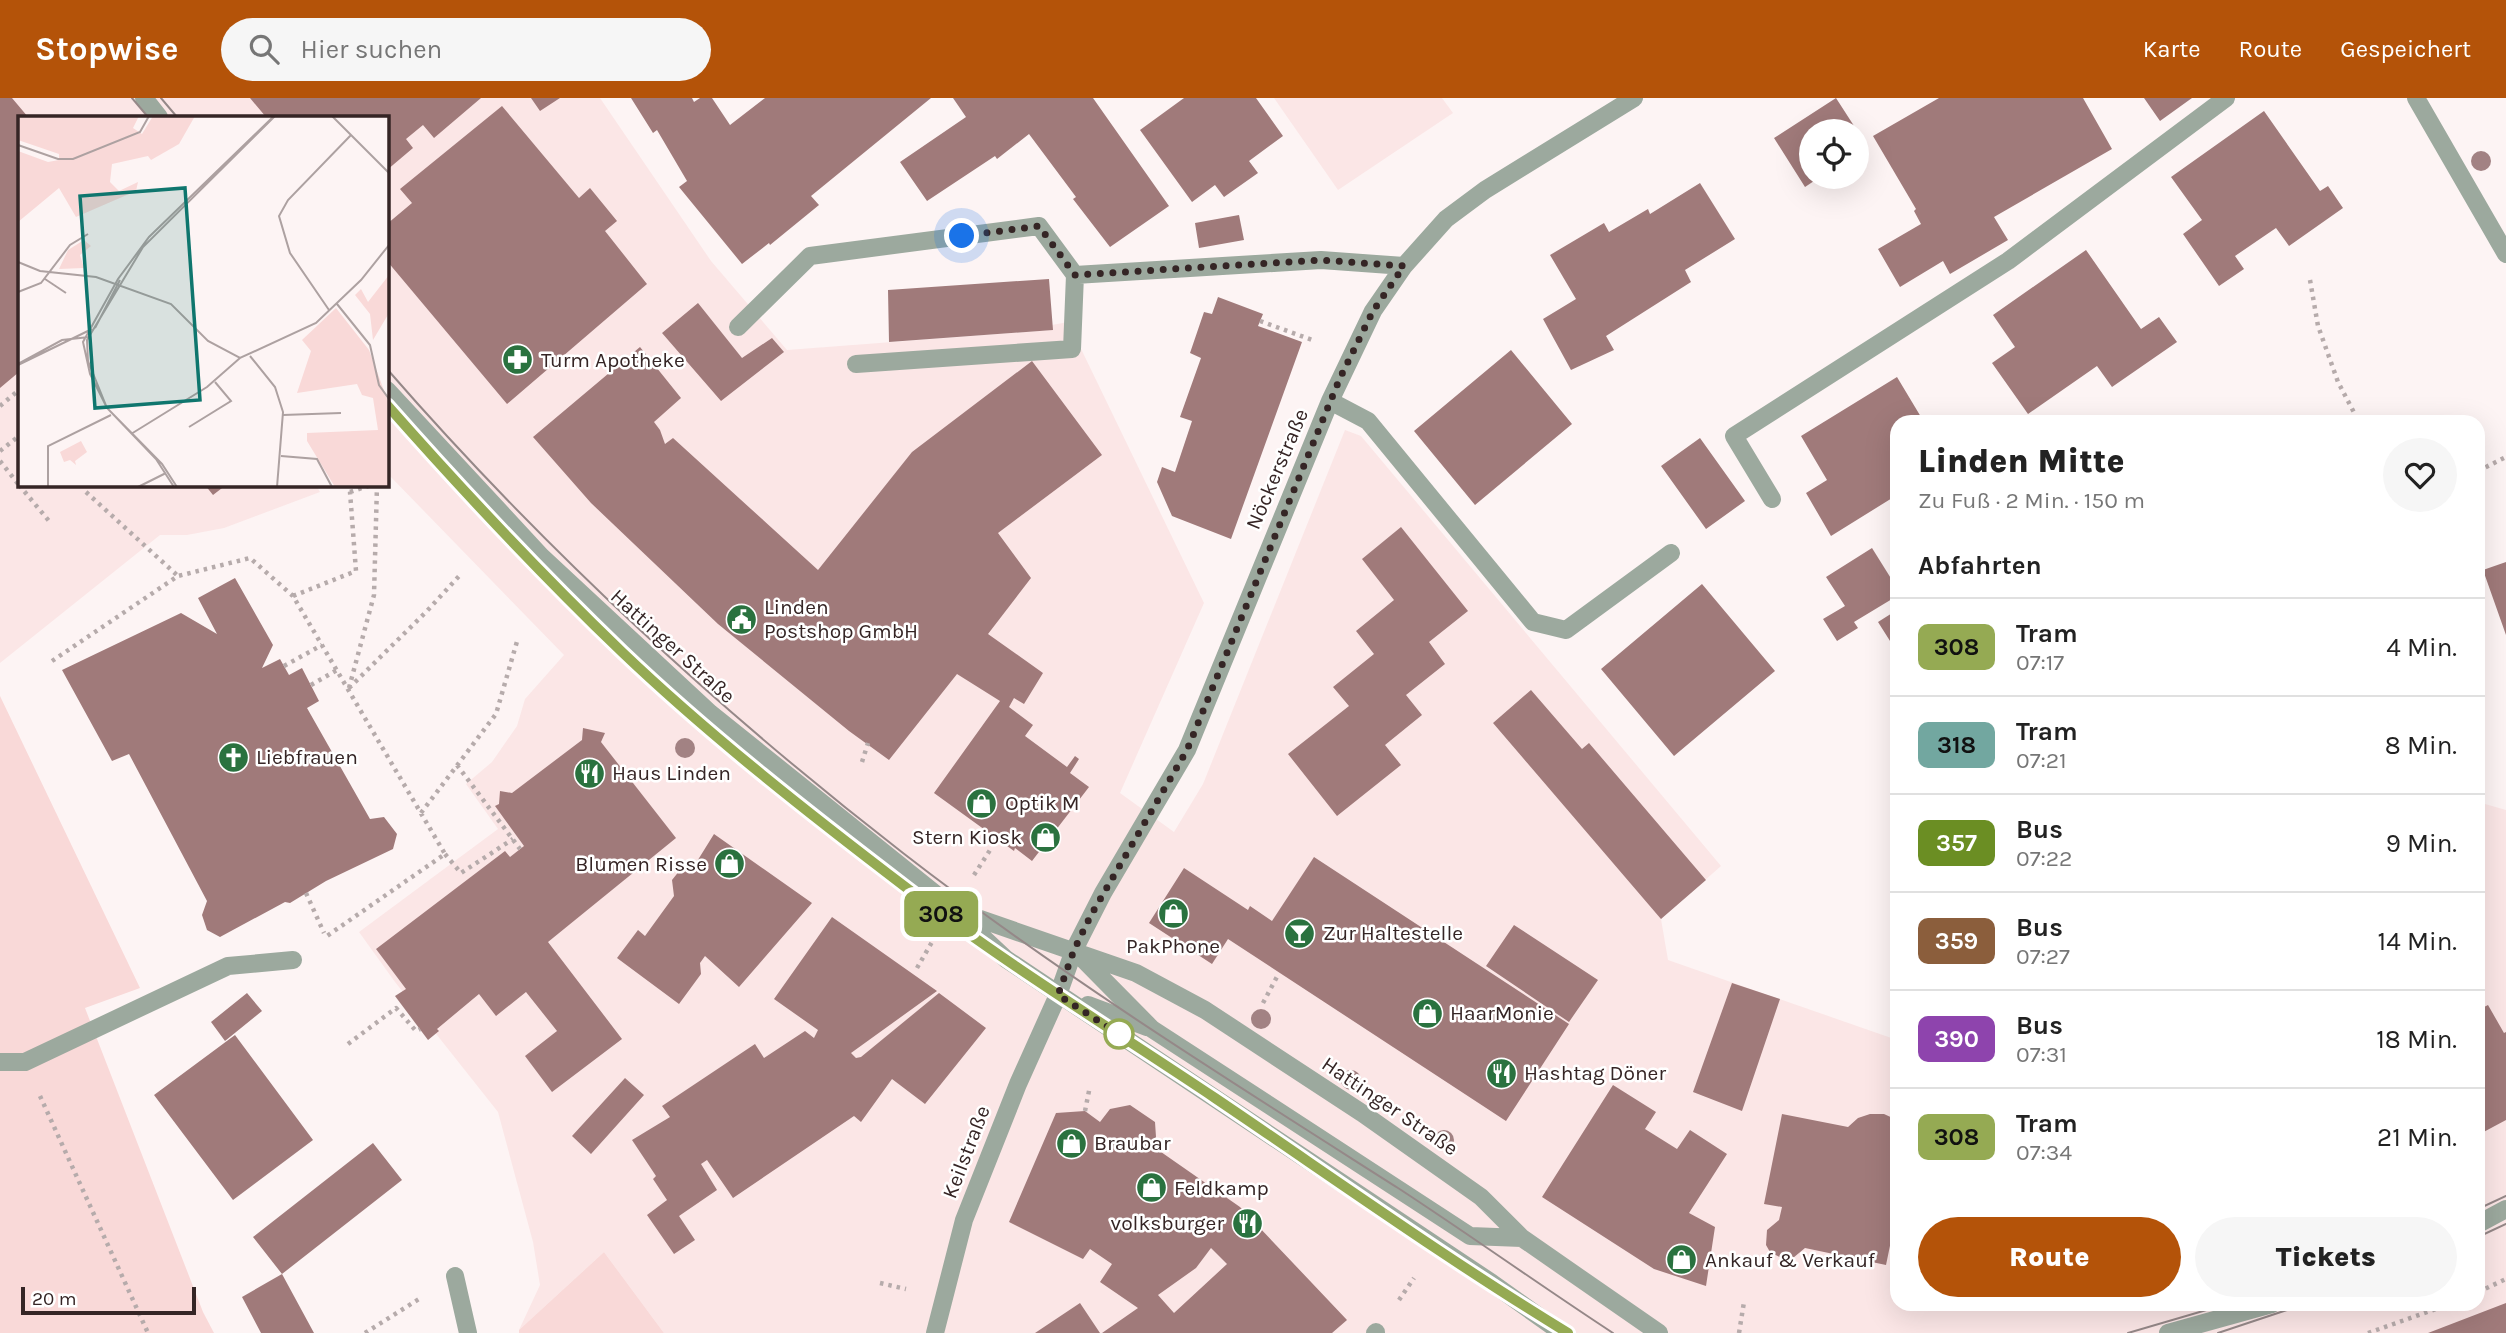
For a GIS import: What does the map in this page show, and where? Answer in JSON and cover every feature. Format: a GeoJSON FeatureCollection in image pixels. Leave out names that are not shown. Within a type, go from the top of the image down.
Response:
{"type":"FeatureCollection","features":[{"type":"Feature","properties":{"kind":"street"},"geometry":{"type":"LineString","coordinates":[[144,98],[158,116]]}},
{"type":"Feature","properties":{"kind":"street","name":"Nöckerstraße"},"geometry":{"type":"LineString","coordinates":[[1074,950],[1103,893],[1187,750],[1330,401],[1373,311],[1404,266],[1446,219],[1485,190],[1634,98]]}},
{"type":"Feature","properties":{"kind":"street"},"geometry":{"type":"LineString","coordinates":[[1772,499],[1734,436],[2008,261],[2226,98]]}},
{"type":"Feature","properties":{"kind":"street"},"geometry":{"type":"LineString","coordinates":[[2416,98],[2506,254]]}},
{"type":"Feature","properties":{"kind":"street"},"geometry":{"type":"LineString","coordinates":[[738,327],[810,256],[1039,226],[1075,275],[1072,349],[856,364]]}},
{"type":"Feature","properties":{"kind":"street"},"geometry":{"type":"LineString","coordinates":[[1075,275],[1321,260],[1404,266]]}},
{"type":"Feature","properties":{"kind":"street","name":"Hattinger Straße"},"geometry":{"type":"LineString","coordinates":[[388,391],[541,556],[710,713],[953,909],[1006,959],[1492,1283],[1562,1333]]}},
{"type":"Feature","properties":{"kind":"street"},"geometry":{"type":"LineString","coordinates":[[1330,401],[1368,421],[1533,622],[1566,630],[1671,553]]}},
{"type":"Feature","properties":{"kind":"street","name":"Hattinger Straße"},"geometry":{"type":"LineString","coordinates":[[953,909],[1136,973],[1205,1010],[1362,1113],[1470,1190],[1522,1238],[1659,1333]]}},
{"type":"Feature","properties":{"kind":"street"},"geometry":{"type":"LineString","coordinates":[[1152,1029],[1058,995],[1074,950],[1152,1029],[1470,1236],[1522,1238]]}},
{"type":"Feature","properties":{"kind":"street"},"geometry":{"type":"LineString","coordinates":[[0,1062],[25,1062],[228,966],[293,960]]}},
{"type":"Feature","properties":{"kind":"street","name":"Keilstraße"},"geometry":{"type":"LineString","coordinates":[[935,1333],[964,1220],[1018,1084],[1058,995]]}},
{"type":"Feature","properties":{"kind":"street"},"geometry":{"type":"LineString","coordinates":[[2485,1220],[2506,1209]]}},
{"type":"Feature","properties":{"kind":"street"},"geometry":{"type":"LineString","coordinates":[[455,1276],[468,1333]]}},
{"type":"Feature","properties":{"kind":"street"},"geometry":{"type":"LineString","coordinates":[[2168,1333],[2247,1311]]}},
{"type":"Feature","properties":{"kind":"path"},"geometry":{"type":"LineString","coordinates":[[2310,280],[2318,326],[2338,383],[2355,415]]}},
{"type":"Feature","properties":{"kind":"path"},"geometry":{"type":"LineString","coordinates":[[1260,321],[1297,334]]}},
{"type":"Feature","properties":{"kind":"path"},"geometry":{"type":"LineString","coordinates":[[0,407],[18,391]]}},
{"type":"Feature","properties":{"kind":"path"},"geometry":{"type":"LineString","coordinates":[[0,451],[18,437]]}},
{"type":"Feature","properties":{"kind":"path"},"geometry":{"type":"LineString","coordinates":[[2485,468],[2506,457]]}},
{"type":"Feature","properties":{"kind":"path"},"geometry":{"type":"LineString","coordinates":[[0,461],[18,484]]}},
{"type":"Feature","properties":{"kind":"path"},"geometry":{"type":"LineString","coordinates":[[20,486],[49,521]]}},
{"type":"Feature","properties":{"kind":"path"},"geometry":{"type":"LineString","coordinates":[[293,596],[356,571],[350,492],[347,486]]}},
{"type":"Feature","properties":{"kind":"path"},"geometry":{"type":"LineString","coordinates":[[350,492],[368,486]]}},
{"type":"Feature","properties":{"kind":"path"},"geometry":{"type":"LineString","coordinates":[[349,689],[374,595],[377,486]]}},
{"type":"Feature","properties":{"kind":"path"},"geometry":{"type":"LineString","coordinates":[[86,492],[178,576]]}},
{"type":"Feature","properties":{"kind":"path"},"geometry":{"type":"LineString","coordinates":[[52,661],[178,576],[250,558],[293,596],[445,854],[461,873],[513,839]]}},
{"type":"Feature","properties":{"kind":"path"},"geometry":{"type":"LineString","coordinates":[[349,689],[460,575]]}},
{"type":"Feature","properties":{"kind":"path"},"geometry":{"type":"LineString","coordinates":[[421,813],[496,714],[518,638]]}},
{"type":"Feature","properties":{"kind":"path"},"geometry":{"type":"LineString","coordinates":[[284,666],[322,645]]}},
{"type":"Feature","properties":{"kind":"path"},"geometry":{"type":"LineString","coordinates":[[311,685],[337,670]]}},
{"type":"Feature","properties":{"kind":"path"},"geometry":{"type":"LineString","coordinates":[[862,762],[868,743]]}},
{"type":"Feature","properties":{"kind":"path"},"geometry":{"type":"LineString","coordinates":[[457,765],[520,849]]}},
{"type":"Feature","properties":{"kind":"path"},"geometry":{"type":"LineString","coordinates":[[293,960],[445,854]]}},
{"type":"Feature","properties":{"kind":"path"},"geometry":{"type":"LineString","coordinates":[[306,893],[326,937]]}},
{"type":"Feature","properties":{"kind":"path"},"geometry":{"type":"LineString","coordinates":[[1261,1006],[1279,973]]}},
{"type":"Feature","properties":{"kind":"path"},"geometry":{"type":"LineString","coordinates":[[348,1044],[399,1006],[416,1031],[420,1029]]}},
{"type":"Feature","properties":{"kind":"path"},"geometry":{"type":"LineString","coordinates":[[25,1062],[148,1333]]}},
{"type":"Feature","properties":{"kind":"path"},"geometry":{"type":"LineString","coordinates":[[1085,1111],[1090,1086]]}},
{"type":"Feature","properties":{"kind":"path"},"geometry":{"type":"LineString","coordinates":[[2485,1289],[2506,1279]]}},
{"type":"Feature","properties":{"kind":"path"},"geometry":{"type":"LineString","coordinates":[[1740,1333],[1744,1302]]}},
{"type":"Feature","properties":{"kind":"path"},"geometry":{"type":"LineString","coordinates":[[2368,1333],[2430,1311]]}},
{"type":"Feature","properties":{"kind":"path"},"geometry":{"type":"LineString","coordinates":[[365,1333],[379,1325]]}},
{"type":"Feature","properties":{"kind":"shaded area"},"geometry":{"type":"Polygon","coordinates":[[[0,98],[600,98],[711,261],[787,350],[1052,330],[1052,325],[1068,322],[1204,603],[1120,793],[1174,832],[1203,784],[1345,430],[1361,436],[1721,866],[1661,919],[1668,960],[1890,1038],[1890,1311],[2485,1311],[2485,804],[2506,810],[2506,1333],[664,1333],[604,1252],[519,1330],[540,1285],[533,1242],[498,1112],[359,932],[498,829],[466,784],[492,762],[517,726],[525,699],[564,655],[388,474],[388,116],[18,116],[18,486],[317,486],[320,492],[224,528],[187,535],[160,535],[0,663],[0,98]]]}},
{"type":"Feature","properties":{"kind":"shaded area"},"geometry":{"type":"Polygon","coordinates":[[[1274,98],[1442,98],[1453,113],[1338,190],[1274,98]]]}},
{"type":"Feature","properties":{"kind":"shaded area"},"geometry":{"type":"Polygon","coordinates":[[[0,696],[140,988],[85,1008],[203,1312],[214,1333],[0,1333],[0,696]]]}},
{"type":"Feature","properties":{"kind":"shaded area"},"geometry":{"type":"Polygon","coordinates":[[[604,1252],[664,1333],[519,1333],[519,1330],[604,1252]]]}},
{"type":"Feature","properties":{"kind":"building"},"geometry":{"type":"Polygon","coordinates":[[[0,98],[12,98],[27,116],[18,116],[18,373],[0,388],[0,98]]]}},
{"type":"Feature","properties":{"kind":"building"},"geometry":{"type":"Polygon","coordinates":[[[250,98],[481,98],[434,138],[423,125],[406,139],[413,148],[388,169],[388,116],[265,116],[250,98]]]}},
{"type":"Feature","properties":{"kind":"building"},"geometry":{"type":"Polygon","coordinates":[[[531,98],[560,98],[540,111],[531,98]]]}},
{"type":"Feature","properties":{"kind":"building"},"geometry":{"type":"Polygon","coordinates":[[[631,98],[692,98],[694,102],[700,98],[712,98],[730,125],[765,98],[931,98],[811,196],[819,205],[742,264],[679,187],[687,181],[657,130],[653,133],[631,98]]]}},
{"type":"Feature","properties":{"kind":"building"},"geometry":{"type":"Polygon","coordinates":[[[953,98],[1093,98],[1169,206],[1110,247],[1073,199],[1076,197],[1029,134],[997,159],[995,156],[927,201],[900,162],[966,117],[953,98]]]}},
{"type":"Feature","properties":{"kind":"building"},"geometry":{"type":"Polygon","coordinates":[[[1184,98],[1256,98],[1283,136],[1249,161],[1258,173],[1224,197],[1215,185],[1192,202],[1140,130],[1184,98]]]}},
{"type":"Feature","properties":{"kind":"building"},"geometry":{"type":"Polygon","coordinates":[[[1836,98],[1850,119],[1803,119],[1836,98]]]}},
{"type":"Feature","properties":{"kind":"building"},"geometry":{"type":"Polygon","coordinates":[[[1939,98],[2083,98],[2112,149],[1994,217],[2008,240],[1950,274],[1943,261],[1900,287],[1878,249],[1921,224],[1914,211],[1916,209],[1873,136],[1939,98]]]}},
{"type":"Feature","properties":{"kind":"building"},"geometry":{"type":"Polygon","coordinates":[[[2144,98],[2192,98],[2160,121],[2144,98]]]}},
{"type":"Feature","properties":{"kind":"building"},"geometry":{"type":"Polygon","coordinates":[[[502,106],[579,198],[590,188],[617,221],[605,231],[647,284],[507,404],[388,262],[388,223],[412,203],[400,189],[502,106]]]}},
{"type":"Feature","properties":{"kind":"building"},"geometry":{"type":"Polygon","coordinates":[[[2264,111],[2320,191],[2328,186],[2343,208],[2289,246],[2276,228],[2235,256],[2244,269],[2219,286],[2183,234],[2202,220],[2171,177],[2264,111]]]}},
{"type":"Feature","properties":{"kind":"building"},"geometry":{"type":"Polygon","coordinates":[[[1799,122],[1799,178],[1774,138],[1799,122]]]}},
{"type":"Feature","properties":{"kind":"building"},"geometry":{"type":"Polygon","coordinates":[[[1700,183],[1735,239],[1685,270],[1691,282],[1606,336],[1614,350],[1571,370],[1543,319],[1576,299],[1550,255],[1604,223],[1609,232],[1648,209],[1650,214],[1700,183]]]}},
{"type":"Feature","properties":{"kind":"building"},"geometry":{"type":"Polygon","coordinates":[[[1239,215],[1244,240],[1199,248],[1195,223],[1239,215]]]}},
{"type":"Feature","properties":{"kind":"building"},"geometry":{"type":"Polygon","coordinates":[[[2086,250],[2141,329],[2159,317],[2177,342],[2112,387],[2097,366],[2028,414],[1992,363],[2015,347],[1993,315],[2086,250]]]}},
{"type":"Feature","properties":{"kind":"building"},"geometry":{"type":"Polygon","coordinates":[[[1049,279],[1053,330],[889,342],[888,290],[1049,279]]]}},
{"type":"Feature","properties":{"kind":"building"},"geometry":{"type":"Polygon","coordinates":[[[1218,297],[1263,314],[1258,326],[1302,342],[1231,539],[1172,516],[1157,482],[1162,467],[1175,472],[1192,421],[1180,417],[1201,358],[1190,353],[1204,312],[1212,314],[1218,297]]]}},
{"type":"Feature","properties":{"kind":"building"},"geometry":{"type":"Polygon","coordinates":[[[698,303],[742,358],[772,338],[784,352],[721,401],[662,333],[698,303]]]}},
{"type":"Feature","properties":{"kind":"building"},"geometry":{"type":"Polygon","coordinates":[[[640,347],[681,398],[654,422],[665,444],[673,438],[818,570],[912,452],[1032,361],[1102,455],[998,533],[1031,578],[988,634],[1043,673],[1024,704],[1014,698],[1009,707],[1033,725],[1025,736],[1067,767],[1075,756],[1079,759],[1070,773],[1089,787],[1032,861],[934,793],[1000,701],[957,674],[889,760],[849,731],[718,624],[591,503],[533,437],[640,347]]]}},
{"type":"Feature","properties":{"kind":"building"},"geometry":{"type":"Polygon","coordinates":[[[1511,350],[1572,424],[1475,505],[1414,431],[1511,350]]]}},
{"type":"Feature","properties":{"kind":"building"},"geometry":{"type":"Polygon","coordinates":[[[1897,377],[1920,415],[1890,415],[1890,499],[1831,536],[1806,493],[1827,480],[1801,436],[1897,377]]]}},
{"type":"Feature","properties":{"kind":"building"},"geometry":{"type":"Polygon","coordinates":[[[1700,438],[1745,501],[1706,529],[1661,466],[1700,438]]]}},
{"type":"Feature","properties":{"kind":"building"},"geometry":{"type":"Polygon","coordinates":[[[206,486],[225,486],[213,495],[206,486]]]}},
{"type":"Feature","properties":{"kind":"building"},"geometry":{"type":"Polygon","coordinates":[[[1401,527],[1468,611],[1429,642],[1445,664],[1406,695],[1422,715],[1385,745],[1401,765],[1337,816],[1288,754],[1349,706],[1333,687],[1374,654],[1356,631],[1394,600],[1362,559],[1401,527]]]}},
{"type":"Feature","properties":{"kind":"building"},"geometry":{"type":"Polygon","coordinates":[[[1872,548],[1890,577],[1890,600],[1854,622],[1858,628],[1837,641],[1823,619],[1845,606],[1826,577],[1872,548]]]}},
{"type":"Feature","properties":{"kind":"building"},"geometry":{"type":"Polygon","coordinates":[[[2506,562],[2506,635],[2485,576],[2485,569],[2506,562]]]}},
{"type":"Feature","properties":{"kind":"building","name":"Liebfrauen"},"geometry":{"type":"Polygon","coordinates":[[[235,578],[273,645],[262,668],[280,659],[289,675],[302,668],[319,701],[307,708],[370,819],[384,817],[397,834],[393,849],[220,937],[207,930],[202,915],[207,901],[129,754],[112,761],[62,670],[181,613],[217,634],[198,598],[235,578]]]}},
{"type":"Feature","properties":{"kind":"building"},"geometry":{"type":"Polygon","coordinates":[[[1702,584],[1775,671],[1674,756],[1601,669],[1702,584]]]}},
{"type":"Feature","properties":{"kind":"building"},"geometry":{"type":"Polygon","coordinates":[[[1890,614],[1890,641],[1878,622],[1890,614]]]}},
{"type":"Feature","properties":{"kind":"building"},"geometry":{"type":"Polygon","coordinates":[[[1531,690],[1582,749],[1589,743],[1706,880],[1661,919],[1493,723],[1531,690]]]}},
{"type":"Feature","properties":{"kind":"building"},"geometry":{"type":"Polygon","coordinates":[[[583,728],[605,733],[601,742],[676,838],[548,942],[622,1039],[552,1092],[525,1056],[557,1031],[526,992],[496,1016],[479,994],[437,1029],[439,1031],[428,1040],[395,996],[406,989],[376,949],[505,851],[510,857],[524,846],[495,806],[499,804],[500,791],[512,793],[582,740],[583,728]]]}},
{"type":"Feature","properties":{"kind":"building"},"geometry":{"type":"Polygon","coordinates":[[[714,834],[812,903],[739,987],[705,956],[700,963],[701,974],[679,1004],[617,958],[638,930],[645,936],[674,896],[672,880],[684,865],[696,863],[714,834]]]}},
{"type":"Feature","properties":{"kind":"building"},"geometry":{"type":"Polygon","coordinates":[[[1314,857],[1569,1024],[1506,1121],[1228,939],[1212,964],[1149,923],[1184,868],[1248,910],[1250,906],[1272,921],[1314,857]]]}},
{"type":"Feature","properties":{"kind":"building"},"geometry":{"type":"Polygon","coordinates":[[[832,917],[937,991],[851,1053],[856,1058],[861,1057],[939,993],[986,1028],[925,1104],[892,1079],[861,1122],[854,1116],[733,1198],[707,1160],[701,1164],[717,1190],[679,1216],[695,1240],[674,1254],[647,1215],[667,1200],[653,1179],[656,1176],[632,1140],[670,1117],[662,1106],[755,1044],[764,1058],[805,1031],[814,1038],[818,1030],[774,999],[832,917]]]}},
{"type":"Feature","properties":{"kind":"building"},"geometry":{"type":"Polygon","coordinates":[[[1514,925],[1598,980],[1569,1022],[1486,966],[1514,925]]]}},
{"type":"Feature","properties":{"kind":"building"},"geometry":{"type":"Polygon","coordinates":[[[1732,983],[1780,999],[1742,1111],[1693,1092],[1732,983]]]}},
{"type":"Feature","properties":{"kind":"building"},"geometry":{"type":"Polygon","coordinates":[[[247,993],[262,1011],[225,1041],[211,1022],[247,993]]]}},
{"type":"Feature","properties":{"kind":"building"},"geometry":{"type":"Polygon","coordinates":[[[2488,1005],[2504,1033],[2506,1032],[2506,1120],[2485,1131],[2485,1006],[2488,1005]]]}},
{"type":"Feature","properties":{"kind":"building"},"geometry":{"type":"Polygon","coordinates":[[[235,1035],[313,1140],[233,1200],[154,1095],[235,1035]]]}},
{"type":"Feature","properties":{"kind":"building"},"geometry":{"type":"Polygon","coordinates":[[[625,1078],[644,1095],[591,1154],[572,1136],[625,1078]]]}},
{"type":"Feature","properties":{"kind":"building"},"geometry":{"type":"Polygon","coordinates":[[[1613,1085],[1656,1112],[1645,1129],[1677,1149],[1690,1130],[1727,1154],[1689,1213],[1715,1227],[1706,1286],[1654,1269],[1542,1197],[1613,1085]]]}},
{"type":"Feature","properties":{"kind":"building"},"geometry":{"type":"Polygon","coordinates":[[[1130,1105],[1155,1122],[1156,1137],[1151,1145],[1240,1207],[1347,1320],[1332,1333],[1102,1333],[1138,1308],[1100,1282],[1112,1264],[1090,1249],[1083,1259],[1009,1222],[1056,1113],[1085,1111],[1100,1122],[1110,1109],[1130,1105]],[[1211,1248],[1196,1268],[1158,1295],[1174,1313],[1227,1264],[1211,1248]]]}},
{"type":"Feature","properties":{"kind":"building"},"geometry":{"type":"Polygon","coordinates":[[[1782,1114],[1848,1127],[1858,1118],[1870,1114],[1890,1117],[1890,1246],[1886,1265],[1805,1248],[1793,1258],[1785,1260],[1770,1252],[1766,1245],[1767,1230],[1779,1220],[1782,1207],[1764,1204],[1782,1114]]]}},
{"type":"Feature","properties":{"kind":"building"},"geometry":{"type":"Polygon","coordinates":[[[373,1143],[402,1180],[282,1274],[253,1237],[373,1143]]]}},
{"type":"Feature","properties":{"kind":"building"},"geometry":{"type":"Polygon","coordinates":[[[282,1274],[314,1333],[261,1333],[242,1297],[282,1274]]]}},
{"type":"Feature","properties":{"kind":"building"},"geometry":{"type":"Polygon","coordinates":[[[1080,1303],[1100,1333],[1035,1333],[1080,1303]]]}},
{"type":"Feature","properties":{"kind":"building"},"geometry":{"type":"Polygon","coordinates":[[[2506,1303],[2506,1333],[2428,1333],[2506,1303]]]}},
{"type":"Feature","properties":{"kind":"tram line"},"geometry":{"type":"LineString","coordinates":[[132,98],[147,116]]}},
{"type":"Feature","properties":{"kind":"tram line"},"geometry":{"type":"LineString","coordinates":[[161,98],[176,116]]}},
{"type":"Feature","properties":{"kind":"tram line"},"geometry":{"type":"LineString","coordinates":[[388,370],[446,435],[569,562],[698,683],[833,798],[962,898],[1084,984],[1398,1188],[1613,1333]]}},
{"type":"Feature","properties":{"kind":"tram line"},"geometry":{"type":"LineString","coordinates":[[388,406],[501,530],[624,654],[776,786],[1006,959],[1437,1248],[1569,1333]]}},
{"type":"Feature","properties":{"kind":"tram line","name":"308"},"geometry":{"type":"LineString","coordinates":[[388,406],[501,530],[624,654],[776,786],[965,931],[1568,1333]]}},
{"type":"Feature","properties":{"kind":"tram line"},"geometry":{"type":"LineString","coordinates":[[2485,1206],[2506,1196]]}},
{"type":"Feature","properties":{"kind":"tram line"},"geometry":{"type":"LineString","coordinates":[[2485,1234],[2506,1224]]}},
{"type":"Feature","properties":{"kind":"tram line"},"geometry":{"type":"LineString","coordinates":[[2128,1333],[2203,1311]]}},
{"type":"Feature","properties":{"kind":"tram line"},"geometry":{"type":"LineString","coordinates":[[2218,1333],[2284,1311]]}},
{"type":"Feature","properties":{"kind":"place","name":"Turm Apotheke"},"geometry":{"type":"Point","coordinates":[518,360]}},
{"type":"Feature","properties":{"kind":"place","name":"Linden Postshop GmbH"},"geometry":{"type":"Point","coordinates":[741,619]}},
{"type":"Feature","properties":{"kind":"place","name":"Liebfrauen"},"geometry":{"type":"Point","coordinates":[233,757]}},
{"type":"Feature","properties":{"kind":"place","name":"Haus Linden"},"geometry":{"type":"Point","coordinates":[589,773]}},
{"type":"Feature","properties":{"kind":"place","name":"Optik M"},"geometry":{"type":"Point","coordinates":[982,803]}},
{"type":"Feature","properties":{"kind":"place","name":"Stern Kiosk"},"geometry":{"type":"Point","coordinates":[1045,837]}},
{"type":"Feature","properties":{"kind":"place","name":"Blumen Risse"},"geometry":{"type":"Point","coordinates":[730,864]}},
{"type":"Feature","properties":{"kind":"place","name":"PakPhone"},"geometry":{"type":"Point","coordinates":[1173,914]}},
{"type":"Feature","properties":{"kind":"place","name":"Zur Haltestelle"},"geometry":{"type":"Point","coordinates":[1300,933]}},
{"type":"Feature","properties":{"kind":"place","name":"HaarMonie"},"geometry":{"type":"Point","coordinates":[1427,1013]}},
{"type":"Feature","properties":{"kind":"place","name":"Hashtag Döner"},"geometry":{"type":"Point","coordinates":[1501,1073]}},
{"type":"Feature","properties":{"kind":"place","name":"Braubar"},"geometry":{"type":"Point","coordinates":[1071,1143]}},
{"type":"Feature","properties":{"kind":"place","name":"Feldkamp"},"geometry":{"type":"Point","coordinates":[1151,1188]}},
{"type":"Feature","properties":{"kind":"place","name":"volksburger"},"geometry":{"type":"Point","coordinates":[1247,1223]}},
{"type":"Feature","properties":{"kind":"place","name":"Ankauf & Verkauf"},"geometry":{"type":"Point","coordinates":[1682,1260]}},
{"type":"Feature","properties":{"kind":"route"},"geometry":{"type":"LineString","coordinates":[[962,236],[1039,226],[1075,275],[1321,260],[1404,266],[1373,311],[1340,378],[1187,750],[1103,893],[1074,950],[1058,995],[1119,1034]]}}]}
